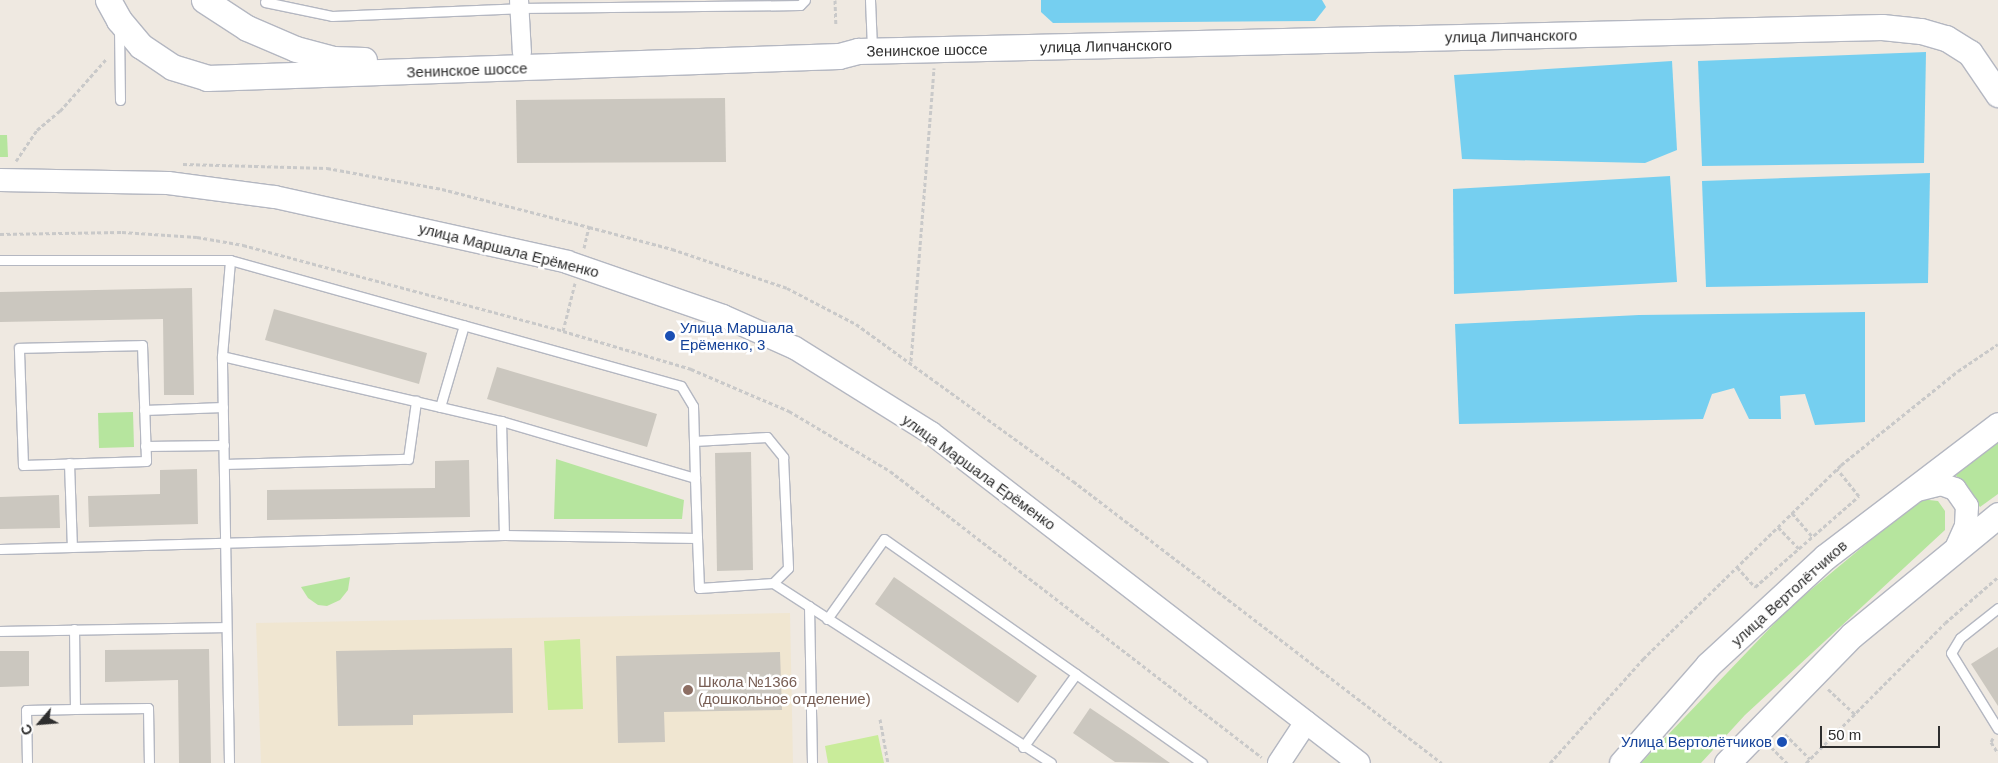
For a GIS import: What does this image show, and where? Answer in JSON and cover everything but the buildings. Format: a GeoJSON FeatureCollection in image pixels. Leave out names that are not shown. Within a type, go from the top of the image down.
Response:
{"type":"FeatureCollection","features":[{"type":"Feature","properties":{"kind":"main road","name":"Зенинское шоссе"},"geometry":{"type":"LineString","coordinates":[[204,0],[247,28],[296,49],[333,59],[838,45],[865,51]]}},
{"type":"Feature","properties":{"kind":"main road","name":"Зенинское шоссе"},"geometry":{"type":"LineString","coordinates":[[116,22],[141,46],[172,67],[207,78],[830,57],[865,51],[997,48]]}},
{"type":"Feature","properties":{"kind":"main road","name":"улица Липчанского"},"geometry":{"type":"LineString","coordinates":[[997,48],[1882,27],[1921,30],[1946,38],[1970,53],[1998,94]]}},
{"type":"Feature","properties":{"kind":"main road","name":"улица Вертолётчиков"},"geometry":{"type":"LineString","coordinates":[[1622,763],[1708,666],[1825,557],[1998,425]]}},
{"type":"Feature","properties":{"kind":"main road"},"geometry":{"type":"LineString","coordinates":[[1727,763],[1852,635],[1957,546],[1998,515]]}},
{"type":"Feature","properties":{"kind":"street"},"geometry":{"type":"LineString","coordinates":[[519,4],[522,53]]}},
{"type":"Feature","properties":{"kind":"street","name":"улица Маршала Ерёменко"},"geometry":{"type":"LineString","coordinates":[[0,180],[168,183],[275,197],[400,222],[579,266],[723,316],[803,353],[931,433],[1359,763]]}},
{"type":"Feature","properties":{"kind":"street"},"geometry":{"type":"LineString","coordinates":[[1913,491],[1940,484],[1955,489],[1967,506],[1966,526],[1957,546]]}},
{"type":"Feature","properties":{"kind":"street"},"geometry":{"type":"LineString","coordinates":[[1272,761],[1306,722]]}},
{"type":"Feature","properties":{"kind":"lane"},"geometry":{"type":"LineString","coordinates":[[265,2],[332,16],[519,4],[800,5],[805,0]]}},
{"type":"Feature","properties":{"kind":"lane"},"geometry":{"type":"LineString","coordinates":[[865,51],[870,0]]}},
{"type":"Feature","properties":{"kind":"lane"},"geometry":{"type":"LineString","coordinates":[[116,22],[120,100]]}},
{"type":"Feature","properties":{"kind":"lane"},"geometry":{"type":"LineString","coordinates":[[0,260],[230,260],[681,386],[693,406],[699,588],[773,583],[1051,763]]}},
{"type":"Feature","properties":{"kind":"lane"},"geometry":{"type":"LineString","coordinates":[[230,260],[222,356],[224,445],[223,542],[230,763]]}},
{"type":"Feature","properties":{"kind":"lane"},"geometry":{"type":"LineString","coordinates":[[440,407],[464,325]]}},
{"type":"Feature","properties":{"kind":"lane"},"geometry":{"type":"LineString","coordinates":[[142,344],[145,446],[146,461],[22,465],[19,348],[142,344]]}},
{"type":"Feature","properties":{"kind":"lane"},"geometry":{"type":"LineString","coordinates":[[222,356],[502,421],[696,478]]}},
{"type":"Feature","properties":{"kind":"lane"},"geometry":{"type":"LineString","coordinates":[[224,464],[408,458],[416,402]]}},
{"type":"Feature","properties":{"kind":"lane"},"geometry":{"type":"LineString","coordinates":[[144,410],[223,408]]}},
{"type":"Feature","properties":{"kind":"lane"},"geometry":{"type":"LineString","coordinates":[[502,421],[504,534]]}},
{"type":"Feature","properties":{"kind":"lane"},"geometry":{"type":"LineString","coordinates":[[694,440],[767,437],[783,457],[788,568],[773,583]]}},
{"type":"Feature","properties":{"kind":"lane"},"geometry":{"type":"LineString","coordinates":[[145,446],[224,445]]}},
{"type":"Feature","properties":{"kind":"lane"},"geometry":{"type":"LineString","coordinates":[[69,463],[72,547]]}},
{"type":"Feature","properties":{"kind":"lane"},"geometry":{"type":"LineString","coordinates":[[0,549],[504,534],[697,538]]}},
{"type":"Feature","properties":{"kind":"lane"},"geometry":{"type":"LineString","coordinates":[[827,619],[884,539],[1202,763]]}},
{"type":"Feature","properties":{"kind":"lane"},"geometry":{"type":"LineString","coordinates":[[809,606],[812,763]]}},
{"type":"Feature","properties":{"kind":"lane"},"geometry":{"type":"LineString","coordinates":[[1998,608],[1960,638],[1951,653],[1998,730]]}},
{"type":"Feature","properties":{"kind":"lane"},"geometry":{"type":"LineString","coordinates":[[0,630],[225,627]]}},
{"type":"Feature","properties":{"kind":"lane"},"geometry":{"type":"LineString","coordinates":[[74,629],[75,709]]}},
{"type":"Feature","properties":{"kind":"lane"},"geometry":{"type":"LineString","coordinates":[[1024,747],[1076,674]]}},
{"type":"Feature","properties":{"kind":"lane"},"geometry":{"type":"LineString","coordinates":[[27,763],[26,710],[148,708],[149,763]]}},
{"type":"Feature","properties":{"kind":"path"},"geometry":{"type":"LineString","coordinates":[[835,0],[836,24]]}},
{"type":"Feature","properties":{"kind":"path"},"geometry":{"type":"LineString","coordinates":[[23,164],[14,164],[37,130],[60,112],[116,22]]}},
{"type":"Feature","properties":{"kind":"path"},"geometry":{"type":"LineString","coordinates":[[911,362],[934,66]]}},
{"type":"Feature","properties":{"kind":"path"},"geometry":{"type":"LineString","coordinates":[[179,164],[327,168],[442,189],[672,249],[787,288],[856,324],[911,362],[1073,481],[1442,763]]}},
{"type":"Feature","properties":{"kind":"path"},"geometry":{"type":"LineString","coordinates":[[589,227],[563,331],[691,370],[789,411],[890,471],[1272,761]]}},
{"type":"Feature","properties":{"kind":"path"},"geometry":{"type":"LineString","coordinates":[[1550,763],[1643,659],[1836,469],[1958,371],[1998,344]]}},
{"type":"Feature","properties":{"kind":"path"},"geometry":{"type":"LineString","coordinates":[[1737,567],[1755,587],[1859,496],[1836,469]]}},
{"type":"Feature","properties":{"kind":"path"},"geometry":{"type":"LineString","coordinates":[[1792,513],[1812,537]]}},
{"type":"Feature","properties":{"kind":"path"},"geometry":{"type":"LineString","coordinates":[[1778,526],[1799,549]]}},
{"type":"Feature","properties":{"kind":"path"},"geometry":{"type":"LineString","coordinates":[[1806,763],[1945,623],[1998,577]]}},
{"type":"Feature","properties":{"kind":"path"},"geometry":{"type":"LineString","coordinates":[[1822,695],[1829,688],[1855,714]]}},
{"type":"Feature","properties":{"kind":"path"},"geometry":{"type":"LineString","coordinates":[[880,719],[888,763]]}},
{"type":"Feature","properties":{"kind":"path"},"geometry":{"type":"LineString","coordinates":[[1766,753],[1791,727]]}},
{"type":"Feature","properties":{"kind":"path"},"geometry":{"type":"LineString","coordinates":[[1785,734],[1810,759]]}},
{"type":"Feature","properties":{"kind":"path"},"geometry":{"type":"LineString","coordinates":[[1771,748],[1786,763]]}},
{"type":"Feature","properties":{"kind":"shaded area"},"geometry":{"type":"Polygon","coordinates":[[[790,613],[793,763],[261,763],[256,623],[790,613]]]}},
{"type":"Feature","properties":{"kind":"green space"},"geometry":{"type":"Polygon","coordinates":[[[0,135],[7,135],[8,157],[0,157],[0,135]]]}},
{"type":"Feature","properties":{"kind":"green space"},"geometry":{"type":"Polygon","coordinates":[[[133,412],[134,447],[99,448],[98,413],[133,412]]]}},
{"type":"Feature","properties":{"kind":"green space"},"geometry":{"type":"Polygon","coordinates":[[[1998,441],[1998,494],[1980,507],[1955,474],[1998,441]]]}},
{"type":"Feature","properties":{"kind":"green space"},"geometry":{"type":"Polygon","coordinates":[[[556,459],[684,500],[682,519],[554,519],[556,459]]]}},
{"type":"Feature","properties":{"kind":"green space"},"geometry":{"type":"Polygon","coordinates":[[[1920,499],[1938,501],[1945,511],[1945,530],[1745,715],[1701,763],[1641,763],[1789,608],[1920,499]]]}},
{"type":"Feature","properties":{"kind":"green space"},"geometry":{"type":"Polygon","coordinates":[[[350,577],[348,590],[340,600],[327,606],[318,605],[308,598],[301,587],[350,577]]]}},
{"type":"Feature","properties":{"kind":"green space"},"geometry":{"type":"Polygon","coordinates":[[[580,639],[583,709],[548,710],[544,641],[580,639]]]}},
{"type":"Feature","properties":{"kind":"green space"},"geometry":{"type":"Polygon","coordinates":[[[878,735],[884,763],[828,763],[825,746],[878,735]]]}},
{"type":"Feature","properties":{"kind":"water"},"geometry":{"type":"Polygon","coordinates":[[[1041,0],[1322,0],[1326,7],[1315,21],[1053,23],[1041,12],[1041,0]]]}},
{"type":"Feature","properties":{"kind":"water"},"geometry":{"type":"Polygon","coordinates":[[[1926,52],[1924,163],[1702,166],[1698,61],[1926,52]]]}},
{"type":"Feature","properties":{"kind":"water"},"geometry":{"type":"Polygon","coordinates":[[[1672,61],[1677,150],[1645,163],[1462,159],[1454,75],[1672,61]]]}},
{"type":"Feature","properties":{"kind":"water"},"geometry":{"type":"Polygon","coordinates":[[[1930,173],[1928,283],[1706,287],[1702,181],[1930,173]]]}},
{"type":"Feature","properties":{"kind":"water"},"geometry":{"type":"Polygon","coordinates":[[[1670,176],[1677,282],[1454,294],[1453,189],[1670,176]]]}},
{"type":"Feature","properties":{"kind":"water"},"geometry":{"type":"Polygon","coordinates":[[[1865,312],[1865,422],[1815,425],[1805,394],[1780,396],[1781,419],[1749,419],[1734,388],[1712,394],[1703,419],[1459,424],[1455,324],[1639,315],[1865,312]]]}},
{"type":"Feature","properties":{"kind":"place","name":"Улица Маршала Ерёменко, 3"},"geometry":{"type":"Point","coordinates":[670,336]}},
{"type":"Feature","properties":{"kind":"place","name":"Школа №1366 (дошкольное отделение)"},"geometry":{"type":"Point","coordinates":[688,690]}},
{"type":"Feature","properties":{"kind":"place","name":"Улица Вертолётчиков"},"geometry":{"type":"Point","coordinates":[1782,742]}}]}
